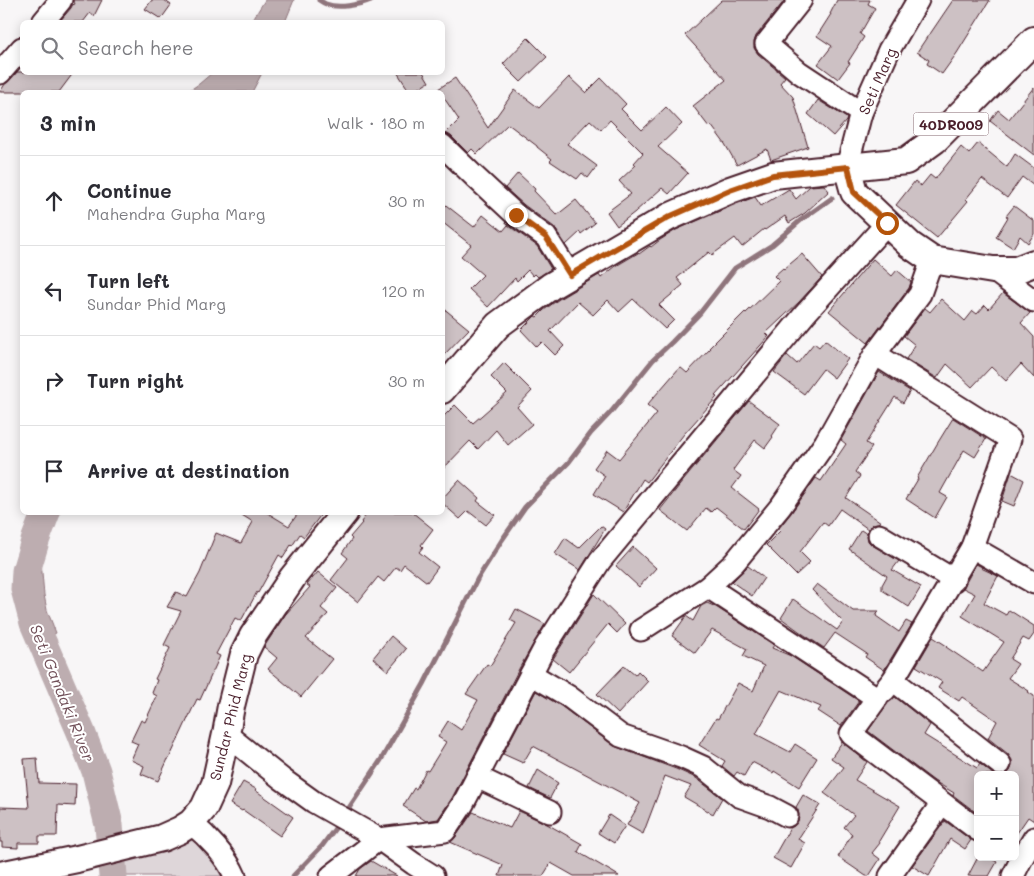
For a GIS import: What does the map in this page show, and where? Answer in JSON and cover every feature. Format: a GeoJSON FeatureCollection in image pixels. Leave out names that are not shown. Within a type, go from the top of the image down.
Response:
{"type":"FeatureCollection","features":[{"type":"Feature","properties":{"kind":"main road","name":"40DR009"},"geometry":{"type":"LineString","coordinates":[[848,167],[906,161],[936,140],[1034,40]]}},
{"type":"Feature","properties":{"kind":"main road"},"geometry":{"type":"LineString","coordinates":[[445,387],[498,325],[550,286],[669,217],[730,190],[773,175],[848,167],[854,192],[910,245],[932,260],[994,270],[1016,270],[1034,263]]}},
{"type":"Feature","properties":{"kind":"main road","name":"Sundar Phid Marg"},"geometry":{"type":"LineString","coordinates":[[0,875],[77,859],[162,838],[191,823],[204,808],[215,784],[244,654],[253,636],[293,577],[343,515]]}},
{"type":"Feature","properties":{"kind":"street"},"geometry":{"type":"LineString","coordinates":[[45,20],[61,0]]}},
{"type":"Feature","properties":{"kind":"street"},"geometry":{"type":"LineString","coordinates":[[800,0],[766,44],[799,72],[861,113]]}},
{"type":"Feature","properties":{"kind":"street","name":"Seti Marg"},"geometry":{"type":"LineString","coordinates":[[848,167],[861,113],[889,50],[918,0]]}},
{"type":"Feature","properties":{"kind":"street"},"geometry":{"type":"LineString","coordinates":[[0,73],[20,50]]}},
{"type":"Feature","properties":{"kind":"street"},"geometry":{"type":"LineString","coordinates":[[445,148],[516,215],[546,237],[570,275]]}},
{"type":"Feature","properties":{"kind":"street"},"geometry":{"type":"LineString","coordinates":[[331,876],[373,835],[445,831],[463,804],[544,649],[600,561],[805,314],[887,223]]}},
{"type":"Feature","properties":{"kind":"street"},"geometry":{"type":"LineString","coordinates":[[641,630],[708,586],[734,563],[781,506],[825,443],[875,354],[920,294],[932,260]]}},
{"type":"Feature","properties":{"kind":"street"},"geometry":{"type":"LineString","coordinates":[[994,270],[1034,301]]}},
{"type":"Feature","properties":{"kind":"street"},"geometry":{"type":"LineString","coordinates":[[875,354],[1010,439],[972,547],[893,680],[877,698],[851,734],[974,827]]}},
{"type":"Feature","properties":{"kind":"street"},"geometry":{"type":"LineString","coordinates":[[879,535],[954,580]]}},
{"type":"Feature","properties":{"kind":"street"},"geometry":{"type":"LineString","coordinates":[[972,547],[1034,583]]}},
{"type":"Feature","properties":{"kind":"street"},"geometry":{"type":"LineString","coordinates":[[708,586],[877,698]]}},
{"type":"Feature","properties":{"kind":"street"},"geometry":{"type":"LineString","coordinates":[[531,674],[568,696],[621,736],[681,757],[703,767],[739,796],[770,807],[787,816]]}},
{"type":"Feature","properties":{"kind":"street"},"geometry":{"type":"LineString","coordinates":[[893,680],[1000,764]]}},
{"type":"Feature","properties":{"kind":"street"},"geometry":{"type":"LineString","coordinates":[[226,734],[282,780],[314,802],[373,835],[433,876]]}},
{"type":"Feature","properties":{"kind":"street"},"geometry":{"type":"LineString","coordinates":[[477,777],[550,812]]}},
{"type":"Feature","properties":{"kind":"street"},"geometry":{"type":"LineString","coordinates":[[890,876],[942,803]]}},
{"type":"Feature","properties":{"kind":"street"},"geometry":{"type":"LineString","coordinates":[[191,823],[201,831],[230,865],[235,876]]}},
{"type":"Feature","properties":{"kind":"street"},"geometry":{"type":"LineString","coordinates":[[1016,864],[1034,838]]}},
{"type":"Feature","properties":{"kind":"shaded area"},"geometry":{"type":"Polygon","coordinates":[[[265,0],[294,0],[286,20],[252,20],[265,0]]]}},
{"type":"Feature","properties":{"kind":"shaded area"},"geometry":{"type":"Polygon","coordinates":[[[210,75],[261,75],[253,90],[190,90],[210,75]]]}},
{"type":"Feature","properties":{"kind":"shaded area"},"geometry":{"type":"Polygon","coordinates":[[[35,515],[52,515],[43,537],[41,561],[47,610],[56,633],[44,639],[19,576],[19,560],[26,536],[35,515]]]}},
{"type":"Feature","properties":{"kind":"shaded area"},"geometry":{"type":"Polygon","coordinates":[[[195,827],[226,866],[222,876],[116,876],[114,859],[195,827]]]}},
{"type":"Feature","properties":{"kind":"building"},"geometry":{"type":"Polygon","coordinates":[[[73,0],[102,0],[94,16],[90,13],[85,20],[61,20],[74,5],[75,3],[73,0]]]}},
{"type":"Feature","properties":{"kind":"building"},"geometry":{"type":"Polygon","coordinates":[[[152,0],[164,0],[171,5],[161,19],[145,9],[152,0]]]}},
{"type":"Feature","properties":{"kind":"building"},"geometry":{"type":"Polygon","coordinates":[[[722,0],[785,0],[756,36],[754,48],[758,54],[785,77],[780,83],[793,97],[808,147],[771,160],[767,149],[737,165],[711,125],[709,127],[693,106],[726,80],[685,35],[722,0]]]}},
{"type":"Feature","properties":{"kind":"building"},"geometry":{"type":"Polygon","coordinates":[[[837,0],[870,0],[868,4],[875,8],[860,34],[864,37],[848,62],[850,63],[838,79],[818,64],[832,46],[817,36],[831,14],[837,0]]]}},
{"type":"Feature","properties":{"kind":"building"},"geometry":{"type":"Polygon","coordinates":[[[953,0],[990,0],[942,74],[927,64],[929,60],[917,52],[953,0]]]}},
{"type":"Feature","properties":{"kind":"building"},"geometry":{"type":"Polygon","coordinates":[[[528,38],[547,57],[521,82],[503,64],[528,38]]]}},
{"type":"Feature","properties":{"kind":"building"},"geometry":{"type":"Polygon","coordinates":[[[17,72],[20,72],[20,75],[72,75],[60,90],[0,92],[17,72]]]}},
{"type":"Feature","properties":{"kind":"building"},"geometry":{"type":"Polygon","coordinates":[[[399,75],[425,75],[429,82],[416,90],[409,90],[399,75]]]}},
{"type":"Feature","properties":{"kind":"building"},"geometry":{"type":"Polygon","coordinates":[[[569,77],[586,93],[601,78],[626,104],[621,109],[642,130],[666,107],[682,124],[658,147],[688,173],[669,194],[662,188],[617,226],[607,212],[631,194],[619,181],[636,165],[634,163],[643,153],[610,120],[601,130],[590,120],[567,144],[597,166],[588,178],[582,173],[577,179],[550,161],[552,159],[508,124],[477,154],[472,149],[468,153],[446,133],[459,120],[445,99],[445,90],[438,89],[455,78],[488,128],[515,90],[539,108],[569,77]]]}},
{"type":"Feature","properties":{"kind":"building"},"geometry":{"type":"Polygon","coordinates":[[[1034,87],[1034,155],[990,121],[998,110],[1009,119],[1034,87]]]}},
{"type":"Feature","properties":{"kind":"building"},"geometry":{"type":"Polygon","coordinates":[[[818,100],[847,118],[833,136],[808,114],[818,100]]]}},
{"type":"Feature","properties":{"kind":"building"},"geometry":{"type":"Polygon","coordinates":[[[978,143],[1007,167],[1015,154],[1034,168],[1034,186],[1022,177],[1007,198],[982,179],[966,199],[968,201],[937,238],[896,205],[915,181],[921,186],[930,175],[935,179],[961,147],[969,154],[978,143]]]}},
{"type":"Feature","properties":{"kind":"building"},"geometry":{"type":"Polygon","coordinates":[[[518,173],[535,189],[534,191],[557,215],[576,200],[595,223],[581,234],[580,232],[566,245],[554,227],[505,188],[518,173]]]}},
{"type":"Feature","properties":{"kind":"building"},"geometry":{"type":"Polygon","coordinates":[[[824,185],[829,191],[805,213],[789,223],[785,216],[764,229],[742,247],[735,238],[712,255],[709,252],[677,278],[683,285],[659,305],[674,320],[665,329],[633,299],[619,312],[608,300],[593,315],[578,302],[550,331],[564,346],[555,355],[542,342],[537,347],[521,330],[535,316],[537,317],[559,299],[599,275],[601,278],[616,266],[651,247],[676,230],[755,197],[761,206],[789,189],[796,199],[810,186],[824,185]]]}},
{"type":"Feature","properties":{"kind":"building"},"geometry":{"type":"Polygon","coordinates":[[[445,204],[474,227],[483,215],[503,231],[508,225],[537,246],[551,269],[538,277],[535,274],[533,276],[528,270],[517,281],[515,278],[488,307],[469,289],[483,275],[461,256],[471,245],[445,224],[445,204]]]}},
{"type":"Feature","properties":{"kind":"building"},"geometry":{"type":"Polygon","coordinates":[[[1014,206],[1034,221],[1034,234],[1028,243],[1020,236],[1013,248],[996,237],[1008,217],[1006,216],[1014,206]]]}},
{"type":"Feature","properties":{"kind":"building"},"geometry":{"type":"Polygon","coordinates":[[[802,254],[822,277],[766,333],[769,336],[715,396],[717,397],[684,434],[647,482],[643,479],[623,512],[594,494],[605,476],[594,468],[607,450],[619,459],[657,413],[647,405],[680,367],[687,373],[745,312],[779,281],[774,276],[802,254]]]}},
{"type":"Feature","properties":{"kind":"building"},"geometry":{"type":"Polygon","coordinates":[[[873,259],[892,276],[897,270],[911,282],[909,288],[868,343],[829,311],[873,259]]]}},
{"type":"Feature","properties":{"kind":"building"},"geometry":{"type":"Polygon","coordinates":[[[1003,293],[1030,313],[1021,323],[1034,337],[1034,378],[1021,364],[1006,381],[991,367],[972,387],[947,364],[937,378],[906,359],[915,345],[904,336],[925,308],[930,312],[941,299],[965,321],[973,311],[977,314],[985,305],[989,309],[1003,293]]]}},
{"type":"Feature","properties":{"kind":"building"},"geometry":{"type":"Polygon","coordinates":[[[445,309],[469,329],[445,354],[445,309]]]}},
{"type":"Feature","properties":{"kind":"building"},"geometry":{"type":"Polygon","coordinates":[[[825,340],[848,359],[834,378],[823,369],[804,394],[774,372],[787,355],[797,364],[814,343],[819,347],[825,340]]]}},
{"type":"Feature","properties":{"kind":"building"},"geometry":{"type":"Polygon","coordinates":[[[504,363],[532,391],[517,407],[532,424],[508,445],[496,430],[478,449],[470,441],[445,467],[445,415],[455,405],[473,423],[507,393],[491,377],[504,363]]]}},
{"type":"Feature","properties":{"kind":"building"},"geometry":{"type":"Polygon","coordinates":[[[879,372],[910,391],[903,403],[895,397],[866,443],[872,447],[855,472],[860,476],[846,498],[881,522],[873,524],[868,529],[840,509],[828,526],[823,522],[800,552],[810,562],[796,575],[766,545],[781,530],[779,528],[816,478],[821,481],[846,444],[841,440],[879,372]]]}},
{"type":"Feature","properties":{"kind":"building"},"geometry":{"type":"Polygon","coordinates":[[[749,401],[780,424],[765,448],[755,440],[733,470],[741,476],[732,488],[759,509],[744,529],[716,507],[711,512],[706,508],[687,531],[660,510],[749,401]]]}},
{"type":"Feature","properties":{"kind":"building"},"geometry":{"type":"Polygon","coordinates":[[[953,418],[986,439],[975,457],[964,450],[940,493],[947,497],[935,518],[906,499],[953,418]]]}},
{"type":"Feature","properties":{"kind":"building"},"geometry":{"type":"Polygon","coordinates":[[[1011,473],[1024,480],[1014,506],[1002,501],[1011,473]]]}},
{"type":"Feature","properties":{"kind":"building"},"geometry":{"type":"Polygon","coordinates":[[[459,480],[479,498],[477,501],[495,515],[486,525],[468,511],[460,519],[445,506],[445,496],[459,480]]]}},
{"type":"Feature","properties":{"kind":"building"},"geometry":{"type":"Polygon","coordinates":[[[242,515],[271,515],[289,526],[297,515],[321,515],[304,537],[300,534],[283,558],[279,555],[241,621],[235,618],[216,654],[220,656],[200,700],[197,699],[158,781],[141,774],[144,766],[131,760],[138,744],[131,741],[141,720],[145,722],[157,696],[152,693],[157,680],[155,679],[170,648],[164,645],[181,611],[167,607],[176,592],[187,597],[200,573],[216,533],[241,543],[253,522],[242,515]]]}},
{"type":"Feature","properties":{"kind":"building"},"geometry":{"type":"Polygon","coordinates":[[[366,515],[416,515],[433,529],[421,545],[423,547],[419,552],[438,567],[427,582],[404,564],[400,570],[396,567],[384,582],[378,577],[358,602],[331,580],[348,558],[342,553],[352,539],[350,537],[366,515]]]}},
{"type":"Feature","properties":{"kind":"building"},"geometry":{"type":"Polygon","coordinates":[[[601,526],[605,529],[580,570],[555,554],[565,538],[579,548],[601,526]]]}},
{"type":"Feature","properties":{"kind":"building"},"geometry":{"type":"Polygon","coordinates":[[[861,530],[867,534],[868,541],[872,545],[899,561],[892,570],[921,587],[909,607],[882,590],[882,585],[887,576],[849,549],[861,530]]]}},
{"type":"Feature","properties":{"kind":"building"},"geometry":{"type":"Polygon","coordinates":[[[633,547],[656,568],[639,587],[616,566],[633,547]]]}},
{"type":"Feature","properties":{"kind":"building"},"geometry":{"type":"Polygon","coordinates":[[[976,564],[982,567],[998,576],[984,603],[1006,615],[1009,610],[1034,626],[1034,634],[1029,641],[1023,638],[1010,659],[1018,664],[1008,678],[1034,696],[1034,821],[1028,817],[1019,830],[1019,771],[1010,771],[1012,760],[1008,754],[988,738],[997,721],[962,697],[959,701],[938,688],[942,682],[916,666],[933,637],[983,672],[1004,642],[962,616],[975,594],[963,588],[976,564]]]}},
{"type":"Feature","properties":{"kind":"building"},"geometry":{"type":"Polygon","coordinates":[[[748,566],[764,578],[752,596],[732,582],[748,566]]]}},
{"type":"Feature","properties":{"kind":"building"},"geometry":{"type":"Polygon","coordinates":[[[318,572],[337,588],[321,608],[328,614],[306,638],[332,659],[301,697],[268,669],[277,658],[264,647],[285,615],[310,587],[307,585],[318,572]]]}},
{"type":"Feature","properties":{"kind":"building"},"geometry":{"type":"Polygon","coordinates":[[[817,584],[853,611],[879,611],[876,616],[899,632],[906,621],[912,624],[884,670],[865,657],[867,654],[835,633],[824,648],[781,618],[793,599],[837,630],[843,622],[812,590],[817,584]]]}},
{"type":"Feature","properties":{"kind":"building"},"geometry":{"type":"Polygon","coordinates":[[[594,594],[625,624],[617,633],[608,624],[569,672],[553,659],[594,594]]]}},
{"type":"Feature","properties":{"kind":"building"},"geometry":{"type":"Polygon","coordinates":[[[707,603],[774,645],[772,648],[791,656],[859,701],[841,726],[818,711],[821,707],[781,690],[756,734],[790,752],[795,744],[817,758],[799,787],[774,771],[773,773],[752,762],[744,776],[737,772],[734,776],[722,766],[725,761],[699,745],[716,718],[718,719],[738,683],[753,691],[764,666],[743,656],[747,649],[712,630],[695,653],[672,636],[686,616],[693,621],[701,606],[707,603]]]}},
{"type":"Feature","properties":{"kind":"building"},"geometry":{"type":"Polygon","coordinates":[[[516,609],[545,624],[520,667],[452,798],[438,819],[426,821],[403,806],[446,742],[438,737],[448,721],[461,730],[478,700],[466,694],[487,664],[490,666],[516,623],[510,620],[516,609]]]}},
{"type":"Feature","properties":{"kind":"building"},"geometry":{"type":"Polygon","coordinates":[[[391,636],[406,649],[388,671],[373,658],[391,636]]]}},
{"type":"Feature","properties":{"kind":"building"},"geometry":{"type":"Polygon","coordinates":[[[624,666],[635,675],[638,671],[648,681],[618,714],[597,694],[624,666]]]}},
{"type":"Feature","properties":{"kind":"building"},"geometry":{"type":"Polygon","coordinates":[[[536,691],[561,706],[614,746],[696,778],[722,798],[713,814],[684,797],[691,786],[665,776],[643,834],[627,825],[640,803],[533,746],[523,763],[503,754],[536,691]]]}},
{"type":"Feature","properties":{"kind":"building"},"geometry":{"type":"Polygon","coordinates":[[[895,697],[930,725],[924,735],[977,768],[980,764],[989,771],[974,771],[974,811],[953,795],[954,793],[934,781],[868,731],[888,703],[895,697]]]}},
{"type":"Feature","properties":{"kind":"building"},"geometry":{"type":"Polygon","coordinates":[[[842,742],[867,762],[855,780],[900,806],[879,841],[880,843],[872,853],[880,859],[869,876],[866,876],[838,857],[852,834],[844,827],[854,815],[824,793],[844,767],[831,758],[842,742]]]}},
{"type":"Feature","properties":{"kind":"building"},"geometry":{"type":"Polygon","coordinates":[[[37,758],[39,783],[76,784],[75,806],[58,805],[57,836],[39,836],[39,843],[18,843],[18,848],[2,847],[2,842],[0,842],[0,807],[29,808],[24,759],[37,758]]]}},
{"type":"Feature","properties":{"kind":"building"},"geometry":{"type":"Polygon","coordinates":[[[538,770],[558,783],[550,798],[529,788],[538,770]]]}},
{"type":"Feature","properties":{"kind":"building"},"geometry":{"type":"Polygon","coordinates":[[[243,782],[256,789],[293,817],[280,836],[243,810],[230,804],[243,782]]]}},
{"type":"Feature","properties":{"kind":"building"},"geometry":{"type":"Polygon","coordinates":[[[803,795],[820,805],[798,839],[805,843],[791,868],[773,858],[790,828],[798,821],[799,815],[796,807],[803,795]]]}},
{"type":"Feature","properties":{"kind":"building"},"geometry":{"type":"Polygon","coordinates":[[[519,811],[582,844],[578,852],[619,876],[574,876],[551,863],[543,876],[499,876],[503,865],[450,842],[455,838],[473,812],[510,828],[519,811]]]}},
{"type":"Feature","properties":{"kind":"building"},"geometry":{"type":"Polygon","coordinates":[[[609,815],[625,826],[614,843],[598,833],[609,815]]]}},
{"type":"Feature","properties":{"kind":"building"},"geometry":{"type":"Polygon","coordinates":[[[945,821],[971,840],[965,849],[950,839],[929,876],[912,866],[945,821]]]}},
{"type":"Feature","properties":{"kind":"building"},"geometry":{"type":"Polygon","coordinates":[[[371,861],[397,876],[356,876],[360,869],[371,861]]]}},
{"type":"Feature","properties":{"kind":"building"},"geometry":{"type":"Polygon","coordinates":[[[976,861],[997,862],[989,876],[968,876],[976,861]]]}},
{"type":"Feature","properties":{"kind":"waterway"},"geometry":{"type":"LineString","coordinates":[[319,0],[325,4],[342,6],[355,5],[371,0]]}},
{"type":"Feature","properties":{"kind":"waterway"},"geometry":{"type":"LineString","coordinates":[[345,814],[381,760],[424,684],[478,578],[525,507],[569,462],[653,360],[700,313],[735,268],[772,245],[801,220],[832,198]]}},
{"type":"Feature","properties":{"kind":"waterway","name":"Seti Gandaki River"},"geometry":{"type":"LineString","coordinates":[[45,515],[26,571],[25,589],[34,623],[96,771],[109,825],[113,876]]}},
{"type":"Feature","properties":{"kind":"waterway"},"geometry":{"type":"LineString","coordinates":[[293,876],[322,846],[339,823]]}},
{"type":"Feature","properties":{"kind":"route"},"geometry":{"type":"LineString","coordinates":[[516,215],[546,237],[570,275],[669,217],[730,190],[773,175],[848,167],[854,192],[887,223]]}}]}
